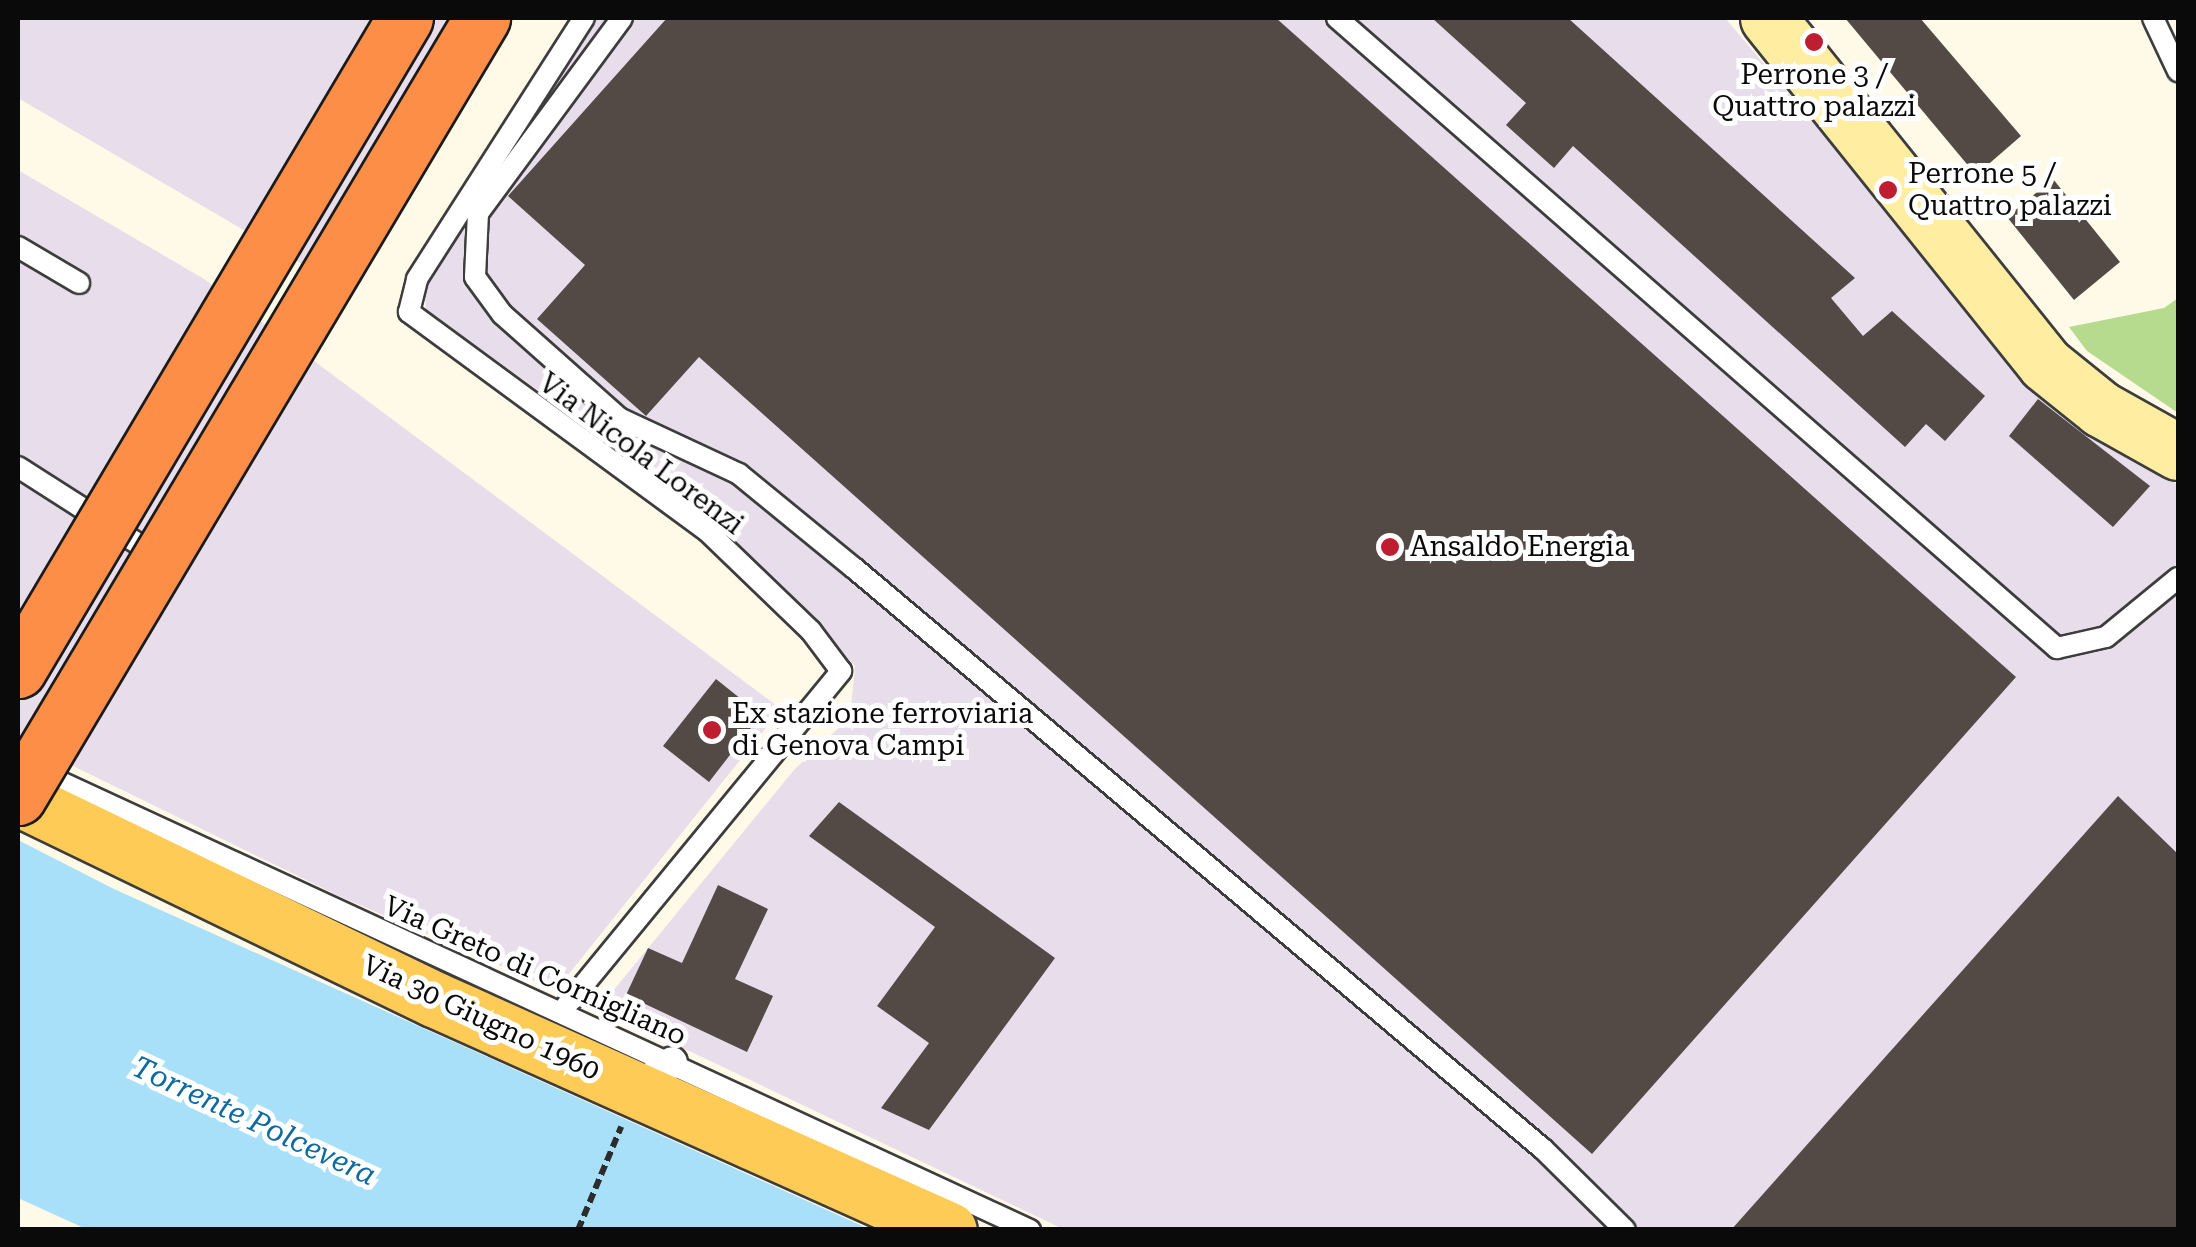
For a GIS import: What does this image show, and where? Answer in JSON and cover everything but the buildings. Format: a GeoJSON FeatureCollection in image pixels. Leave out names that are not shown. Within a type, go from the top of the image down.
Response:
{"type":"FeatureCollection","features":[{"type":"Feature","properties":{"kind":"highway"},"geometry":{"type":"LineString","coordinates":[[18,670],[405,18]]}},
{"type":"Feature","properties":{"kind":"highway"},"geometry":{"type":"LineString","coordinates":[[18,797],[482,18]]}},
{"type":"Feature","properties":{"kind":"main road"},"geometry":{"type":"LineString","coordinates":[[1768,18],[2045,364],[2101,409],[2178,452]]}},
{"type":"Feature","properties":{"kind":"main road","name":"Via 30 Giugno 1960"},"geometry":{"type":"LineString","coordinates":[[18,797],[949,1230]]}},
{"type":"Feature","properties":{"kind":"lane","name":"Via Nicola Lorenzi"},"geometry":{"type":"LineString","coordinates":[[562,1011],[839,684],[838,660],[707,531],[409,312],[417,279],[584,18]]}},
{"type":"Feature","properties":{"kind":"lane"},"geometry":{"type":"LineString","coordinates":[[622,18],[478,213],[475,277],[502,314],[619,418],[739,474],[1543,1148],[1625,1230]]}},
{"type":"Feature","properties":{"kind":"lane"},"geometry":{"type":"LineString","coordinates":[[1336,18],[2057,648],[2106,637],[2178,578]]}},
{"type":"Feature","properties":{"kind":"lane"},"geometry":{"type":"LineString","coordinates":[[2153,18],[2178,70]]}},
{"type":"Feature","properties":{"kind":"lane"},"geometry":{"type":"LineString","coordinates":[[18,247],[79,283]]}},
{"type":"Feature","properties":{"kind":"lane"},"geometry":{"type":"LineString","coordinates":[[18,467],[140,545]]}},
{"type":"Feature","properties":{"kind":"lane","name":"Via Greto di Cornigliano"},"geometry":{"type":"LineString","coordinates":[[18,762],[562,1011],[645,1088],[1030,1230]]}},
{"type":"Feature","properties":{"kind":"path"},"geometry":{"type":"LineString","coordinates":[[578,1230],[645,1088]]}},
{"type":"Feature","properties":{"kind":"shaded area"},"geometry":{"type":"Polygon","coordinates":[[[18,18],[490,18],[307,267],[18,98],[18,18]]]}},
{"type":"Feature","properties":{"kind":"shaded area","name":"Ansaldo Energia"},"geometry":{"type":"Polygon","coordinates":[[[593,18],[1725,18],[2033,381],[2178,485],[2178,1229],[1063,1229],[599,1008],[794,770],[850,717],[855,666],[716,524],[718,497],[637,461],[426,310],[424,284],[593,18]]]}},
{"type":"Feature","properties":{"kind":"shaded area"},"geometry":{"type":"Polygon","coordinates":[[[18,170],[204,279],[781,709],[556,990],[339,896],[18,739],[18,170]]]}},
{"type":"Feature","properties":{"kind":"green space"},"geometry":{"type":"Polygon","coordinates":[[[2178,298],[2178,413],[2087,351],[2069,327],[2164,308],[2178,298]]]}},
{"type":"Feature","properties":{"kind":"water","name":"Torrente Polcevera"},"geometry":{"type":"Polygon","coordinates":[[[18,840],[114,889],[869,1229],[86,1229],[18,1198],[18,840]]]}},
{"type":"Feature","properties":{"kind":"place","name":"Perrone 3 / Quattro palazzi"},"geometry":{"type":"Point","coordinates":[1814,42]}},
{"type":"Feature","properties":{"kind":"place","name":"Perrone 5 / Quattro palazzi"},"geometry":{"type":"Point","coordinates":[1888,190]}},
{"type":"Feature","properties":{"kind":"place","name":"Ansaldo Energia"},"geometry":{"type":"Point","coordinates":[1390,547]}},
{"type":"Feature","properties":{"kind":"place","name":"Ex stazione ferroviaria di Genova Campi"},"geometry":{"type":"Point","coordinates":[712,730]}}]}
